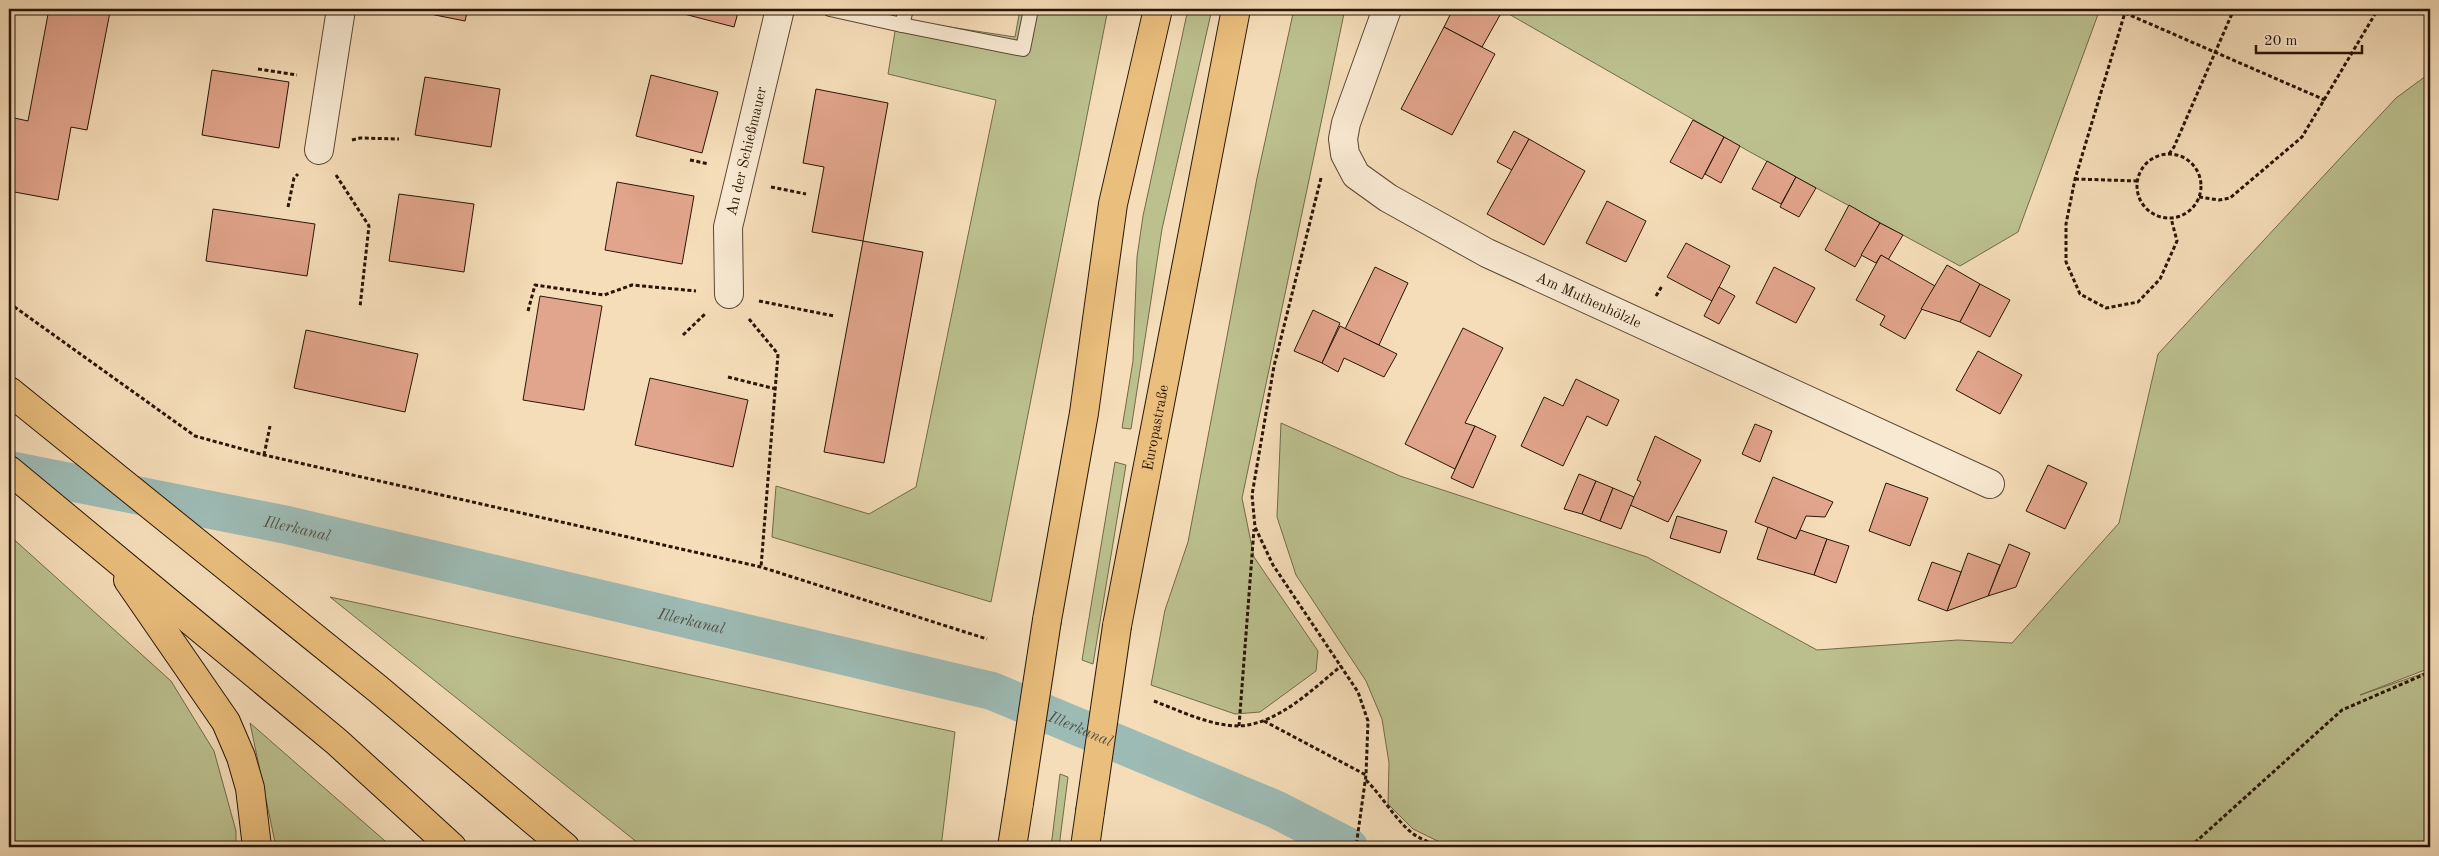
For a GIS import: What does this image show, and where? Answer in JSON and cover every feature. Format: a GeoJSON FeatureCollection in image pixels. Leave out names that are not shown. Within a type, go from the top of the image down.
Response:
{"type":"FeatureCollection","features":[{"type":"Feature","properties":{"kind":"main road"},"geometry":{"type":"LineString","coordinates":[[1012,847],[1047,620],[1084,413],[1113,204],[1158,9]]}},
{"type":"Feature","properties":{"kind":"main road","name":"Europastraße"},"geometry":{"type":"LineString","coordinates":[[1085,847],[1117,626],[1236,9]]}},
{"type":"Feature","properties":{"kind":"main road"},"geometry":{"type":"LineString","coordinates":[[9,391],[378,689],[564,847]]}},
{"type":"Feature","properties":{"kind":"main road"},"geometry":{"type":"LineString","coordinates":[[9,470],[337,742],[452,847]]}},
{"type":"Feature","properties":{"kind":"main road"},"geometry":{"type":"LineString","coordinates":[[109,552],[226,722],[241,757],[250,788],[257,847]]}},
{"type":"Feature","properties":{"kind":"street"},"geometry":{"type":"LineString","coordinates":[[319,150],[341,9]]}},
{"type":"Feature","properties":{"kind":"street","name":"An der Schießmauer"},"geometry":{"type":"LineString","coordinates":[[729,294],[728,227],[780,9]]}},
{"type":"Feature","properties":{"kind":"street","name":"Am Muthenhölzle"},"geometry":{"type":"LineString","coordinates":[[1386,9],[1346,123],[1343,139],[1345,154],[1356,175],[1388,198],[1487,253],[1990,484]]}},
{"type":"Feature","properties":{"kind":"lane"},"geometry":{"type":"LineString","coordinates":[[830,9],[1023,49],[1031,9]]}},
{"type":"Feature","properties":{"kind":"lane"},"geometry":{"type":"LineString","coordinates":[[902,25],[906,9]]}},
{"type":"Feature","properties":{"kind":"path"},"geometry":{"type":"LineString","coordinates":[[2126,9],[2075,179],[2066,224],[2066,262],[2080,294],[2106,308],[2138,302],[2160,279],[2177,241],[2171,218]]}},
{"type":"Feature","properties":{"kind":"path"},"geometry":{"type":"LineString","coordinates":[[2169,154],[2234,9]]}},
{"type":"Feature","properties":{"kind":"path"},"geometry":{"type":"LineString","coordinates":[[2199,196],[2219,200],[2230,198],[2302,137],[2378,9]]}},
{"type":"Feature","properties":{"kind":"path"},"geometry":{"type":"LineString","coordinates":[[2124,13],[2216,51],[2325,100]]}},
{"type":"Feature","properties":{"kind":"path"},"geometry":{"type":"LineString","coordinates":[[258,69],[330,79]]}},
{"type":"Feature","properties":{"kind":"path"},"geometry":{"type":"LineString","coordinates":[[360,307],[370,226],[319,150],[360,138],[399,139]]}},
{"type":"Feature","properties":{"kind":"path"},"geometry":{"type":"LineString","coordinates":[[2169,154],[2188,160],[2195,168],[2200,181],[2199,196],[2188,211],[2171,218],[2152,214],[2146,208],[2139,195],[2138,181],[2145,165],[2160,156],[2169,154]]}},
{"type":"Feature","properties":{"kind":"path"},"geometry":{"type":"LineString","coordinates":[[1239,726],[1254,527],[1252,495],[1272,375],[1321,177]]}},
{"type":"Feature","properties":{"kind":"path"},"geometry":{"type":"LineString","coordinates":[[2075,179],[2138,181]]}},
{"type":"Feature","properties":{"kind":"path"},"geometry":{"type":"LineString","coordinates":[[528,311],[535,285],[604,295],[632,285],[729,294],[834,316]]}},
{"type":"Feature","properties":{"kind":"path"},"geometry":{"type":"LineString","coordinates":[[729,294],[778,354],[761,567]]}},
{"type":"Feature","properties":{"kind":"path"},"geometry":{"type":"LineString","coordinates":[[9,302],[195,436],[264,456],[761,567],[987,639]]}},
{"type":"Feature","properties":{"kind":"path"},"geometry":{"type":"LineString","coordinates":[[728,378],[776,388]]}},
{"type":"Feature","properties":{"kind":"path"},"geometry":{"type":"LineString","coordinates":[[264,456],[270,426]]}},
{"type":"Feature","properties":{"kind":"path"},"geometry":{"type":"LineString","coordinates":[[1254,527],[1273,565],[1358,692],[1368,721],[1366,780],[1356,847]]}},
{"type":"Feature","properties":{"kind":"path"},"geometry":{"type":"LineString","coordinates":[[1154,702],[1198,717],[1239,726],[1264,721],[1298,700],[1341,666]]}},
{"type":"Feature","properties":{"kind":"path"},"geometry":{"type":"LineString","coordinates":[[2190,847],[2342,710],[2430,672]]}},
{"type":"Feature","properties":{"kind":"path"},"geometry":{"type":"LineString","coordinates":[[1264,721],[1366,775]]}},
{"type":"Feature","properties":{"kind":"path"},"geometry":{"type":"LineString","coordinates":[[1366,780],[1378,792],[1387,807],[1413,834],[1440,847]]}},
{"type":"Feature","properties":{"kind":"green space"},"geometry":{"type":"Polygon","coordinates":[[[1020,9],[1108,9],[991,602],[772,537],[776,486],[869,514],[916,487],[996,100],[888,74],[897,19],[1015,37],[1020,9]]]}},
{"type":"Feature","properties":{"kind":"green space"},"geometry":{"type":"Polygon","coordinates":[[[1188,9],[1212,9],[1162,229],[1131,429],[1122,428],[1133,361],[1137,257],[1143,216],[1188,9]]]}},
{"type":"Feature","properties":{"kind":"green space"},"geometry":{"type":"Polygon","coordinates":[[[1294,9],[1345,9],[1242,498],[1254,557],[1318,651],[1316,671],[1260,712],[1235,714],[1151,685],[1165,610],[1188,542],[1257,178],[1294,9]]]}},
{"type":"Feature","properties":{"kind":"green space"},"geometry":{"type":"Polygon","coordinates":[[[1500,9],[2100,9],[2018,232],[1960,266],[1750,152],[1500,9]]]}},
{"type":"Feature","properties":{"kind":"green space"},"geometry":{"type":"Polygon","coordinates":[[[2430,73],[2430,668],[2360,695],[2430,671],[2430,847],[1450,847],[1413,829],[1388,804],[1389,763],[1382,719],[1366,681],[1296,575],[1277,517],[1281,423],[1400,476],[1647,557],[1817,650],[1958,640],[2012,643],[2119,523],[2158,354],[2396,98],[2430,73]]]}},
{"type":"Feature","properties":{"kind":"green space"},"geometry":{"type":"Polygon","coordinates":[[[1115,462],[1126,465],[1093,664],[1082,660],[1115,462]]]}},
{"type":"Feature","properties":{"kind":"green space"},"geometry":{"type":"Polygon","coordinates":[[[9,535],[171,681],[214,751],[236,831],[236,847],[9,847],[9,535]]]}},
{"type":"Feature","properties":{"kind":"green space"},"geometry":{"type":"Polygon","coordinates":[[[330,597],[955,732],[941,847],[643,847],[330,597]]]}},
{"type":"Feature","properties":{"kind":"green space"},"geometry":{"type":"Polygon","coordinates":[[[250,723],[392,847],[276,847],[250,723]]]}},
{"type":"Feature","properties":{"kind":"green space"},"geometry":{"type":"Polygon","coordinates":[[[1060,774],[1068,777],[1059,847],[1051,847],[1060,774]]]}},
{"type":"Feature","properties":{"kind":"building"},"geometry":{"type":"Polygon","coordinates":[[[49,9],[92,9],[110,12],[87,130],[71,127],[58,200],[9,191],[10,117],[28,121],[49,9]]]}},
{"type":"Feature","properties":{"kind":"building"},"geometry":{"type":"Polygon","coordinates":[[[405,9],[468,9],[465,21],[405,9]]]}},
{"type":"Feature","properties":{"kind":"building"},"geometry":{"type":"Polygon","coordinates":[[[665,9],[739,9],[734,27],[665,9]]]}},
{"type":"Feature","properties":{"kind":"building"},"geometry":{"type":"Polygon","coordinates":[[[1453,9],[1487,9],[1500,15],[1482,47],[1444,27],[1453,9]]]}},
{"type":"Feature","properties":{"kind":"building"},"geometry":{"type":"Polygon","coordinates":[[[1444,27],[1495,54],[1452,135],[1401,109],[1444,27]]]}},
{"type":"Feature","properties":{"kind":"building"},"geometry":{"type":"Polygon","coordinates":[[[212,70],[289,82],[279,148],[202,135],[212,70]]]}},
{"type":"Feature","properties":{"kind":"building"},"geometry":{"type":"Polygon","coordinates":[[[651,75],[718,92],[702,153],[636,136],[651,75]]]}},
{"type":"Feature","properties":{"kind":"building"},"geometry":{"type":"Polygon","coordinates":[[[425,77],[500,89],[491,147],[415,135],[425,77]]]}},
{"type":"Feature","properties":{"kind":"building"},"geometry":{"type":"Polygon","coordinates":[[[816,89],[888,103],[863,241],[812,232],[824,167],[803,163],[816,89]]]}},
{"type":"Feature","properties":{"kind":"building"},"geometry":{"type":"Polygon","coordinates":[[[1693,120],[1724,137],[1702,179],[1670,162],[1693,120]]]}},
{"type":"Feature","properties":{"kind":"building"},"geometry":{"type":"Polygon","coordinates":[[[1514,131],[1529,139],[1512,170],[1497,162],[1514,131]]]}},
{"type":"Feature","properties":{"kind":"building"},"geometry":{"type":"Polygon","coordinates":[[[1724,137],[1740,146],[1721,183],[1705,174],[1724,137]]]}},
{"type":"Feature","properties":{"kind":"building"},"geometry":{"type":"Polygon","coordinates":[[[1529,139],[1585,171],[1544,245],[1487,214],[1529,139]]]}},
{"type":"Feature","properties":{"kind":"building"},"geometry":{"type":"Polygon","coordinates":[[[1767,161],[1796,177],[1781,204],[1752,189],[1767,161]]]}},
{"type":"Feature","properties":{"kind":"building"},"geometry":{"type":"Polygon","coordinates":[[[1796,177],[1816,188],[1799,217],[1780,207],[1796,177]]]}},
{"type":"Feature","properties":{"kind":"building"},"geometry":{"type":"Polygon","coordinates":[[[617,182],[694,196],[682,264],[605,250],[617,182]]]}},
{"type":"Feature","properties":{"kind":"building"},"geometry":{"type":"Polygon","coordinates":[[[399,194],[474,204],[464,272],[389,261],[399,194]]]}},
{"type":"Feature","properties":{"kind":"building"},"geometry":{"type":"Polygon","coordinates":[[[1607,201],[1646,221],[1626,262],[1586,243],[1607,201]]]}},
{"type":"Feature","properties":{"kind":"building"},"geometry":{"type":"Polygon","coordinates":[[[1849,205],[1880,223],[1855,267],[1825,250],[1849,205]]]}},
{"type":"Feature","properties":{"kind":"building"},"geometry":{"type":"Polygon","coordinates":[[[213,209],[315,224],[307,276],[206,261],[213,209]]]}},
{"type":"Feature","properties":{"kind":"building"},"geometry":{"type":"Polygon","coordinates":[[[1880,223],[1903,235],[1888,260],[1881,255],[1876,263],[1861,255],[1880,223]]]}},
{"type":"Feature","properties":{"kind":"building"},"geometry":{"type":"Polygon","coordinates":[[[863,241],[923,252],[884,463],[824,452],[863,241]]]}},
{"type":"Feature","properties":{"kind":"building"},"geometry":{"type":"Polygon","coordinates":[[[1686,243],[1730,266],[1712,301],[1667,277],[1686,243]]]}},
{"type":"Feature","properties":{"kind":"building"},"geometry":{"type":"Polygon","coordinates":[[[1881,255],[1935,286],[1905,339],[1880,325],[1885,316],[1856,300],[1881,255]]]}},
{"type":"Feature","properties":{"kind":"building"},"geometry":{"type":"Polygon","coordinates":[[[1947,265],[1980,284],[1960,322],[1921,309],[1947,265]]]}},
{"type":"Feature","properties":{"kind":"building"},"geometry":{"type":"Polygon","coordinates":[[[1375,267],[1408,283],[1379,345],[1345,329],[1375,267]]]}},
{"type":"Feature","properties":{"kind":"building"},"geometry":{"type":"Polygon","coordinates":[[[1774,267],[1815,288],[1796,323],[1756,303],[1774,267]]]}},
{"type":"Feature","properties":{"kind":"building"},"geometry":{"type":"Polygon","coordinates":[[[1980,284],[2010,300],[1990,337],[1960,322],[1980,284]]]}},
{"type":"Feature","properties":{"kind":"building"},"geometry":{"type":"Polygon","coordinates":[[[1719,287],[1735,296],[1719,324],[1704,316],[1719,287]]]}},
{"type":"Feature","properties":{"kind":"building"},"geometry":{"type":"Polygon","coordinates":[[[540,296],[602,306],[584,410],[523,400],[540,296]]]}},
{"type":"Feature","properties":{"kind":"building"},"geometry":{"type":"Polygon","coordinates":[[[1313,310],[1340,323],[1322,363],[1294,351],[1313,310]]]}},
{"type":"Feature","properties":{"kind":"building"},"geometry":{"type":"Polygon","coordinates":[[[1340,326],[1397,354],[1384,377],[1344,358],[1338,372],[1322,363],[1340,326]]]}},
{"type":"Feature","properties":{"kind":"building"},"geometry":{"type":"Polygon","coordinates":[[[1463,328],[1503,348],[1465,423],[1475,426],[1455,469],[1405,444],[1463,328]]]}},
{"type":"Feature","properties":{"kind":"building"},"geometry":{"type":"Polygon","coordinates":[[[306,330],[418,354],[405,412],[294,388],[306,330]]]}},
{"type":"Feature","properties":{"kind":"building"},"geometry":{"type":"Polygon","coordinates":[[[1978,351],[2022,375],[2000,414],[1956,390],[1978,351]]]}},
{"type":"Feature","properties":{"kind":"building"},"geometry":{"type":"Polygon","coordinates":[[[650,378],[748,400],[733,467],[635,445],[650,378]]]}},
{"type":"Feature","properties":{"kind":"building"},"geometry":{"type":"Polygon","coordinates":[[[1576,379],[1619,400],[1607,426],[1587,416],[1563,466],[1521,446],[1544,397],[1563,406],[1576,379]]]}},
{"type":"Feature","properties":{"kind":"building"},"geometry":{"type":"Polygon","coordinates":[[[1755,424],[1772,431],[1760,462],[1742,454],[1755,424]]]}},
{"type":"Feature","properties":{"kind":"building"},"geometry":{"type":"Polygon","coordinates":[[[1475,426],[1496,436],[1473,488],[1451,478],[1475,426]]]}},
{"type":"Feature","properties":{"kind":"building"},"geometry":{"type":"Polygon","coordinates":[[[1655,436],[1701,460],[1668,522],[1630,505],[1641,482],[1637,480],[1655,436]]]}},
{"type":"Feature","properties":{"kind":"building"},"geometry":{"type":"Polygon","coordinates":[[[2048,465],[2087,483],[2065,529],[2026,511],[2048,465]]]}},
{"type":"Feature","properties":{"kind":"building"},"geometry":{"type":"Polygon","coordinates":[[[1579,474],[1596,481],[1582,514],[1564,509],[1579,474]]]}},
{"type":"Feature","properties":{"kind":"building"},"geometry":{"type":"Polygon","coordinates":[[[1773,477],[1833,502],[1825,517],[1806,516],[1796,539],[1755,522],[1773,477]]]}},
{"type":"Feature","properties":{"kind":"building"},"geometry":{"type":"Polygon","coordinates":[[[1596,481],[1613,488],[1600,521],[1582,514],[1596,481]]]}},
{"type":"Feature","properties":{"kind":"building"},"geometry":{"type":"Polygon","coordinates":[[[1886,483],[1928,498],[1910,546],[1869,531],[1886,483]]]}},
{"type":"Feature","properties":{"kind":"building"},"geometry":{"type":"Polygon","coordinates":[[[1613,488],[1634,497],[1621,529],[1600,521],[1613,488]]]}},
{"type":"Feature","properties":{"kind":"building"},"geometry":{"type":"Polygon","coordinates":[[[1677,516],[1727,531],[1720,553],[1670,538],[1677,516]]]}},
{"type":"Feature","properties":{"kind":"building"},"geometry":{"type":"Polygon","coordinates":[[[1768,527],[1796,539],[1800,530],[1827,539],[1814,575],[1757,559],[1768,527]]]}},
{"type":"Feature","properties":{"kind":"building"},"geometry":{"type":"Polygon","coordinates":[[[1827,539],[1849,546],[1836,583],[1814,575],[1827,539]]]}},
{"type":"Feature","properties":{"kind":"building"},"geometry":{"type":"Polygon","coordinates":[[[2009,544],[2030,553],[2016,587],[1988,596],[2009,544]]]}},
{"type":"Feature","properties":{"kind":"building"},"geometry":{"type":"Polygon","coordinates":[[[1968,553],[2000,565],[1988,596],[1947,611],[1968,553]]]}},
{"type":"Feature","properties":{"kind":"building"},"geometry":{"type":"Polygon","coordinates":[[[1932,562],[1961,572],[1947,611],[1918,600],[1932,562]]]}},
{"type":"Feature","properties":{"kind":"waterway","name":"Illerkanal"},"geometry":{"type":"LineString","coordinates":[[9,470],[287,525],[992,691],[1275,809],[1349,847]]}}]}
